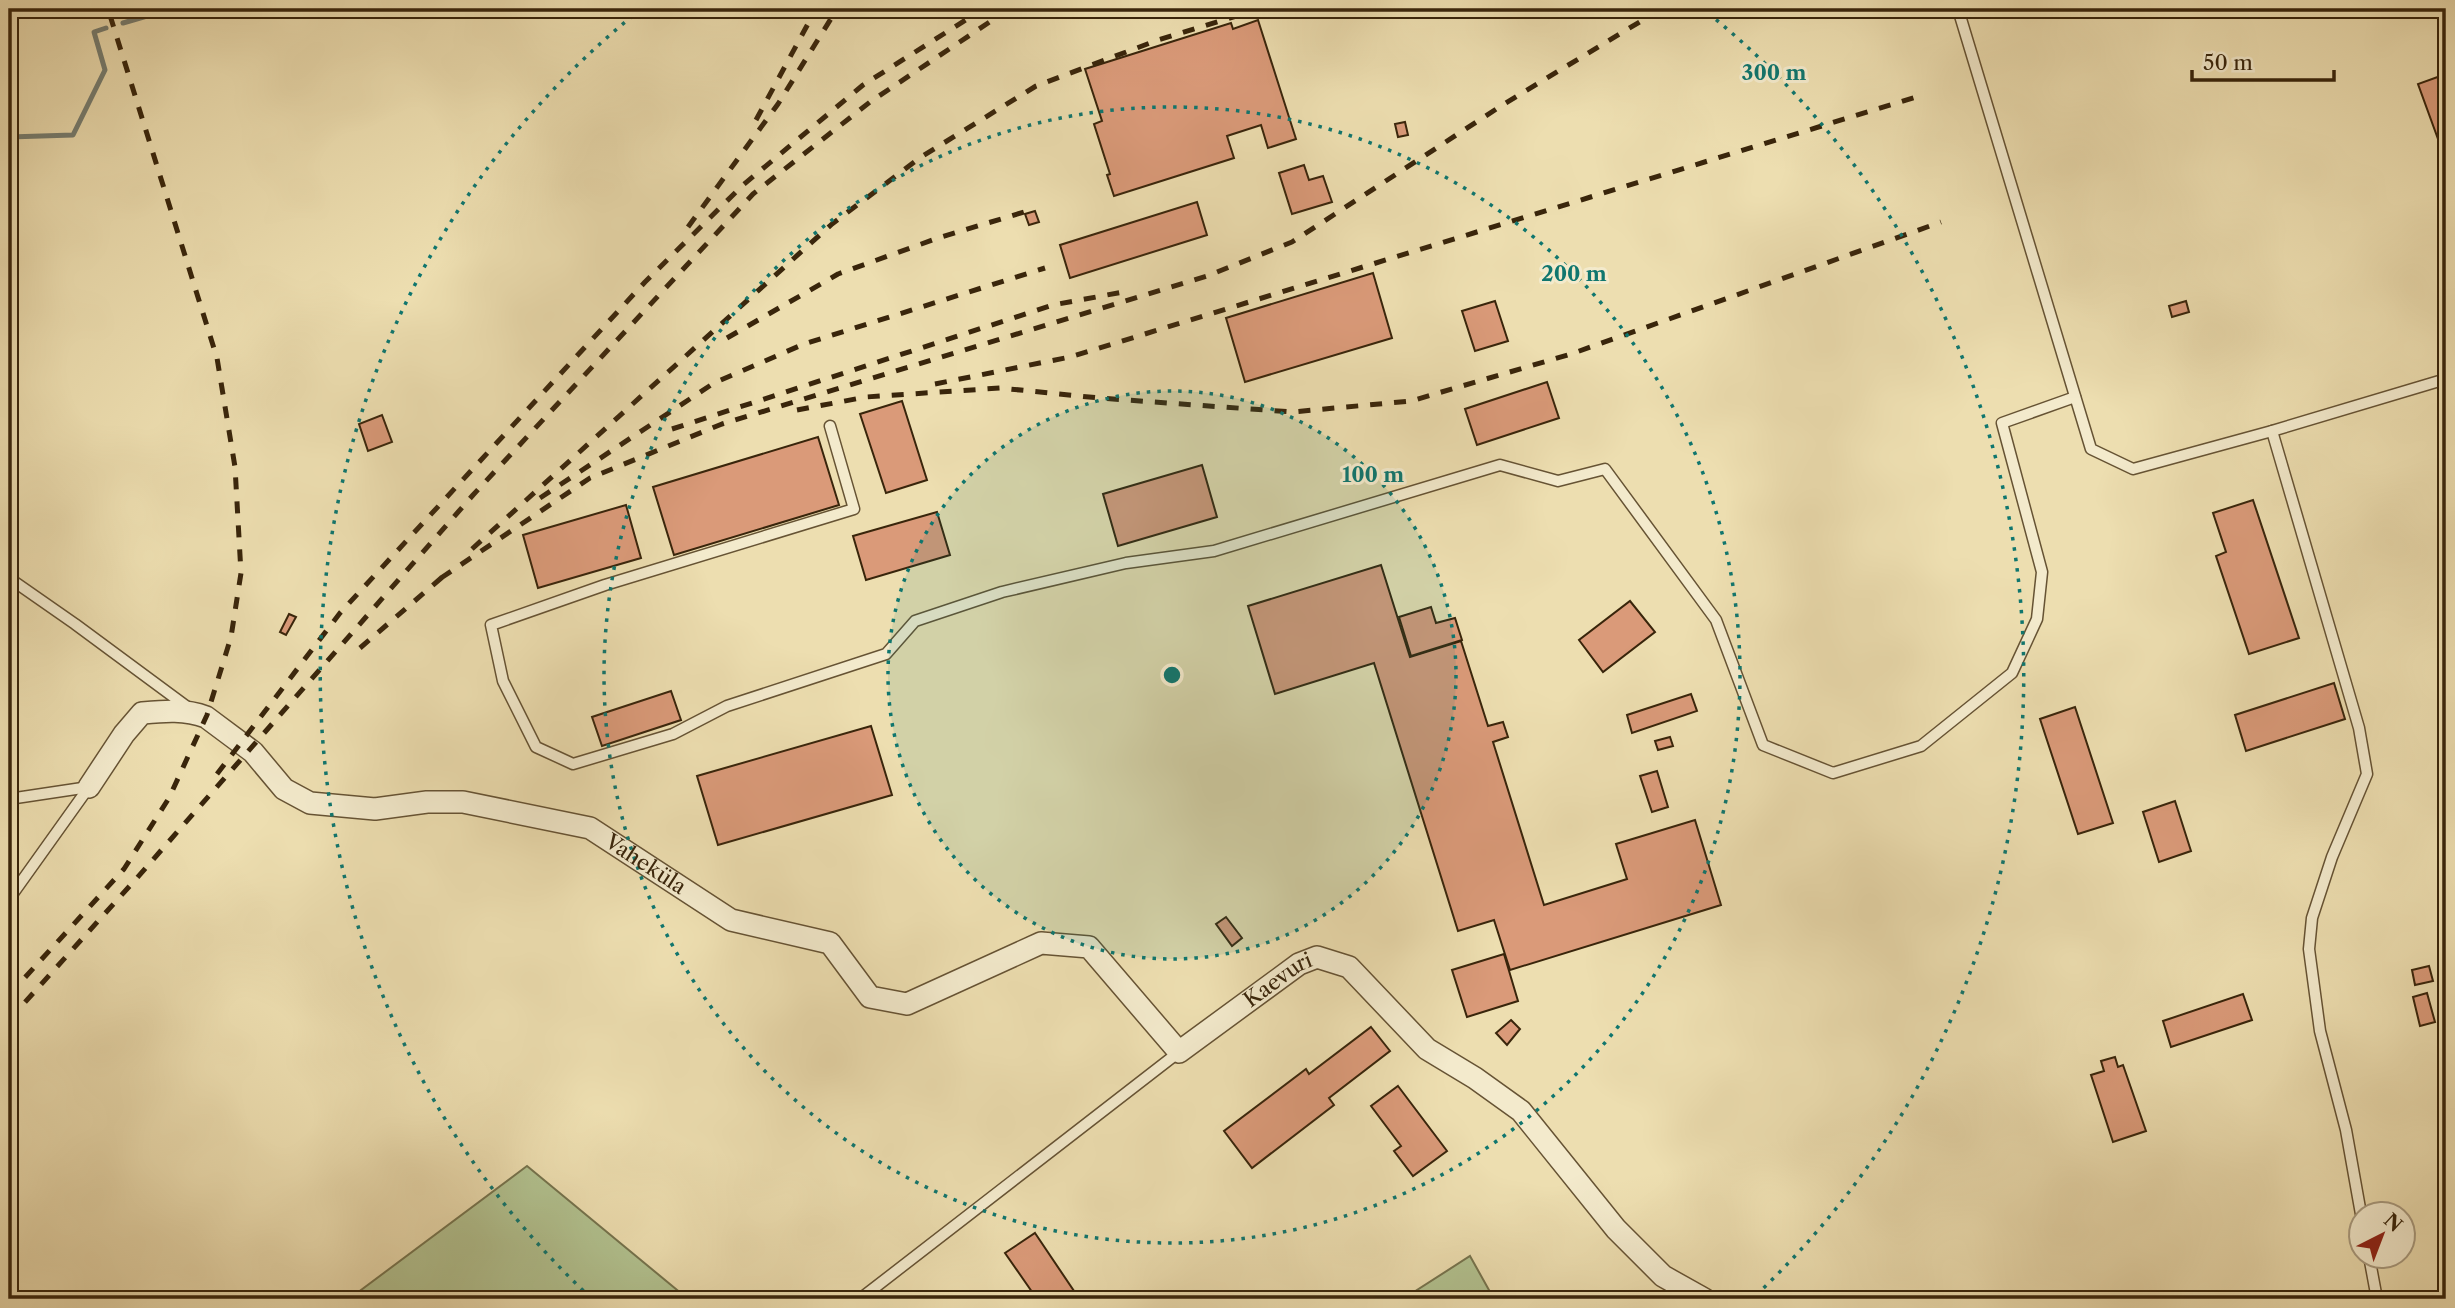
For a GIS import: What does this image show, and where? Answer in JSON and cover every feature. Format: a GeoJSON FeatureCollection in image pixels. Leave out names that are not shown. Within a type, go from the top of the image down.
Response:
{"type":"FeatureCollection","features":[{"type":"Feature","properties":{"kind":"street","name":"Vaheküla"},"geometry":{"type":"LineString","coordinates":[[89,786],[124,734],[142,713],[177,710],[198,715],[250,750],[284,789],[310,803],[375,809],[427,802],[463,802],[590,828],[731,920],[830,943],[870,997],[907,1004],[1041,943],[1089,947],[1179,1052]]}},
{"type":"Feature","properties":{"kind":"street","name":"Kaevuri"},"geometry":{"type":"LineString","coordinates":[[1179,1052],[1299,964],[1317,957],[1349,967],[1426,1049],[1475,1078],[1521,1111],[1616,1229],[1663,1276],[1704,1299]]}},
{"type":"Feature","properties":{"kind":"lane"},"geometry":{"type":"LineString","coordinates":[[1958,9],[2091,449],[2133,469],[2446,379]]}},
{"type":"Feature","properties":{"kind":"lane"},"geometry":{"type":"LineString","coordinates":[[830,426],[854,509],[605,585],[491,625],[503,681],[536,747],[573,764],[619,752],[674,734],[727,706],[886,654],[915,621],[1002,592],[1126,563],[1214,551],[1500,465],[1558,481],[1605,470],[1716,620],[1763,745],[1833,774],[1921,746],[2012,673],[2037,619],[2042,572],[2002,423],[2075,397]]}},
{"type":"Feature","properties":{"kind":"lane"},"geometry":{"type":"LineString","coordinates":[[2272,431],[2359,728],[2367,774],[2332,857],[2312,918],[2309,949],[2320,1031],[2346,1130],[2359,1200]]}},
{"type":"Feature","properties":{"kind":"lane"},"geometry":{"type":"LineString","coordinates":[[9,578],[198,715]]}},
{"type":"Feature","properties":{"kind":"lane"},"geometry":{"type":"LineString","coordinates":[[9,799],[89,786]]}},
{"type":"Feature","properties":{"kind":"lane"},"geometry":{"type":"LineString","coordinates":[[9,899],[89,786]]}},
{"type":"Feature","properties":{"kind":"lane","name":"Kaevuri"},"geometry":{"type":"LineString","coordinates":[[860,1299],[1179,1052]]}},
{"type":"Feature","properties":{"kind":"lane"},"geometry":{"type":"LineString","coordinates":[[2372,1270],[2377,1299]]}},
{"type":"Feature","properties":{"kind":"green space"},"geometry":{"type":"Polygon","coordinates":[[[527,1166],[688,1299],[349,1299],[527,1166]]]}},
{"type":"Feature","properties":{"kind":"green space"},"geometry":{"type":"Polygon","coordinates":[[[1470,1256],[1494,1299],[1403,1299],[1470,1256]]]}},
{"type":"Feature","properties":{"kind":"building"},"geometry":{"type":"Polygon","coordinates":[[[1258,20],[1296,139],[1268,148],[1261,125],[1227,136],[1234,158],[1114,196],[1094,124],[1102,121],[1085,69],[1231,23],[1233,29],[1258,20]]]}},
{"type":"Feature","properties":{"kind":"building"},"geometry":{"type":"Polygon","coordinates":[[[2446,74],[2446,161],[2418,84],[2446,74]]]}},
{"type":"Feature","properties":{"kind":"building"},"geometry":{"type":"Polygon","coordinates":[[[1405,122],[1408,135],[1398,137],[1395,124],[1405,122]]]}},
{"type":"Feature","properties":{"kind":"building"},"geometry":{"type":"Polygon","coordinates":[[[1304,165],[1309,180],[1323,176],[1332,202],[1292,214],[1279,173],[1304,165]]]}},
{"type":"Feature","properties":{"kind":"building"},"geometry":{"type":"Polygon","coordinates":[[[1197,202],[1207,235],[1070,278],[1060,245],[1197,202]]]}},
{"type":"Feature","properties":{"kind":"building"},"geometry":{"type":"Polygon","coordinates":[[[1035,211],[1039,222],[1029,225],[1025,214],[1035,211]]]}},
{"type":"Feature","properties":{"kind":"building"},"geometry":{"type":"Polygon","coordinates":[[[1373,273],[1392,338],[1245,382],[1226,318],[1373,273]]]}},
{"type":"Feature","properties":{"kind":"building"},"geometry":{"type":"Polygon","coordinates":[[[1495,301],[1508,341],[1475,351],[1462,311],[1495,301]]]}},
{"type":"Feature","properties":{"kind":"building"},"geometry":{"type":"Polygon","coordinates":[[[2186,301],[2189,312],[2172,317],[2169,306],[2186,301]]]}},
{"type":"Feature","properties":{"kind":"building"},"geometry":{"type":"Polygon","coordinates":[[[1547,382],[1559,418],[1477,445],[1465,409],[1547,382]]]}},
{"type":"Feature","properties":{"kind":"building"},"geometry":{"type":"Polygon","coordinates":[[[902,401],[927,480],[886,493],[860,414],[902,401]]]}},
{"type":"Feature","properties":{"kind":"building"},"geometry":{"type":"Polygon","coordinates":[[[382,415],[392,442],[368,451],[359,424],[382,415]]]}},
{"type":"Feature","properties":{"kind":"building"},"geometry":{"type":"Polygon","coordinates":[[[818,437],[839,505],[674,555],[653,487],[818,437]]]}},
{"type":"Feature","properties":{"kind":"building"},"geometry":{"type":"Polygon","coordinates":[[[1202,465],[1217,517],[1118,546],[1103,494],[1202,465]]]}},
{"type":"Feature","properties":{"kind":"building"},"geometry":{"type":"Polygon","coordinates":[[[2253,500],[2299,638],[2249,654],[2216,556],[2226,552],[2213,513],[2253,500]]]}},
{"type":"Feature","properties":{"kind":"building"},"geometry":{"type":"Polygon","coordinates":[[[626,505],[641,558],[538,588],[523,535],[626,505]]]}},
{"type":"Feature","properties":{"kind":"building"},"geometry":{"type":"Polygon","coordinates":[[[937,512],[950,555],[866,580],[853,536],[937,512]]]}},
{"type":"Feature","properties":{"kind":"building"},"geometry":{"type":"Polygon","coordinates":[[[1381,565],[1410,657],[1461,641],[1488,726],[1503,722],[1508,737],[1493,742],[1544,905],[1627,879],[1616,844],[1695,820],[1721,905],[1510,970],[1494,920],[1458,931],[1374,663],[1275,694],[1248,606],[1381,565]]]}},
{"type":"Feature","properties":{"kind":"building"},"geometry":{"type":"Polygon","coordinates":[[[1630,601],[1655,632],[1603,672],[1579,640],[1630,601]]]}},
{"type":"Feature","properties":{"kind":"building"},"geometry":{"type":"Polygon","coordinates":[[[1431,607],[1436,623],[1455,618],[1462,640],[1411,656],[1399,617],[1431,607]]]}},
{"type":"Feature","properties":{"kind":"building"},"geometry":{"type":"Polygon","coordinates":[[[289,614],[296,617],[286,635],[280,632],[289,614]]]}},
{"type":"Feature","properties":{"kind":"building"},"geometry":{"type":"Polygon","coordinates":[[[2334,683],[2345,719],[2246,751],[2235,715],[2334,683]]]}},
{"type":"Feature","properties":{"kind":"building"},"geometry":{"type":"Polygon","coordinates":[[[671,691],[681,720],[602,746],[592,717],[671,691]]]}},
{"type":"Feature","properties":{"kind":"building"},"geometry":{"type":"Polygon","coordinates":[[[1691,694],[1697,711],[1632,733],[1627,715],[1691,694]]]}},
{"type":"Feature","properties":{"kind":"building"},"geometry":{"type":"Polygon","coordinates":[[[2075,707],[2113,823],[2078,834],[2040,719],[2075,707]]]}},
{"type":"Feature","properties":{"kind":"building"},"geometry":{"type":"Polygon","coordinates":[[[871,726],[892,795],[718,845],[697,776],[871,726]]]}},
{"type":"Feature","properties":{"kind":"building"},"geometry":{"type":"Polygon","coordinates":[[[1670,737],[1673,746],[1658,750],[1655,741],[1670,737]]]}},
{"type":"Feature","properties":{"kind":"building"},"geometry":{"type":"Polygon","coordinates":[[[1657,771],[1668,807],[1652,812],[1640,776],[1657,771]]]}},
{"type":"Feature","properties":{"kind":"building"},"geometry":{"type":"Polygon","coordinates":[[[2175,801],[2191,851],[2159,862],[2143,812],[2175,801]]]}},
{"type":"Feature","properties":{"kind":"building"},"geometry":{"type":"Polygon","coordinates":[[[1226,917],[1242,938],[1232,946],[1216,924],[1226,917]]]}},
{"type":"Feature","properties":{"kind":"building"},"geometry":{"type":"Polygon","coordinates":[[[1504,954],[1518,1001],[1467,1017],[1452,970],[1504,954]]]}},
{"type":"Feature","properties":{"kind":"building"},"geometry":{"type":"Polygon","coordinates":[[[2429,966],[2433,981],[2415,985],[2412,970],[2429,966]]]}},
{"type":"Feature","properties":{"kind":"building"},"geometry":{"type":"Polygon","coordinates":[[[2427,993],[2435,1022],[2420,1026],[2413,997],[2427,993]]]}},
{"type":"Feature","properties":{"kind":"building"},"geometry":{"type":"Polygon","coordinates":[[[2243,994],[2252,1020],[2171,1047],[2163,1021],[2243,994]]]}},
{"type":"Feature","properties":{"kind":"building"},"geometry":{"type":"Polygon","coordinates":[[[1511,1020],[1520,1029],[1507,1045],[1496,1033],[1511,1020]]]}},
{"type":"Feature","properties":{"kind":"building"},"geometry":{"type":"Polygon","coordinates":[[[1371,1027],[1390,1051],[1329,1098],[1334,1105],[1252,1168],[1224,1131],[1306,1069],[1309,1074],[1371,1027]]]}},
{"type":"Feature","properties":{"kind":"building"},"geometry":{"type":"Polygon","coordinates":[[[2115,1057],[2118,1067],[2123,1065],[2146,1131],[2113,1142],[2091,1075],[2104,1071],[2101,1061],[2115,1057]]]}},
{"type":"Feature","properties":{"kind":"building"},"geometry":{"type":"Polygon","coordinates":[[[1398,1086],[1447,1151],[1413,1176],[1394,1151],[1401,1146],[1371,1106],[1398,1086]]]}},
{"type":"Feature","properties":{"kind":"building"},"geometry":{"type":"Polygon","coordinates":[[[1035,1233],[1074,1291],[1061,1299],[1037,1299],[1005,1253],[1035,1233]]]}},
{"type":"Feature","properties":{"kind":"waterway"},"geometry":{"type":"LineString","coordinates":[[123,23],[171,9]]}},
{"type":"Feature","properties":{"kind":"waterway"},"geometry":{"type":"LineString","coordinates":[[9,137],[73,135],[105,70],[94,32],[106,28]]}},
{"type":"Feature","properties":{"kind":"railway"},"geometry":{"type":"LineString","coordinates":[[9,995],[124,869],[169,798],[207,715],[231,637],[241,573],[235,467],[217,358],[108,9]]}},
{"type":"Feature","properties":{"kind":"railway"},"geometry":{"type":"LineString","coordinates":[[756,120],[816,9]]}},
{"type":"Feature","properties":{"kind":"railway"},"geometry":{"type":"LineString","coordinates":[[688,227],[778,104],[837,9]]}},
{"type":"Feature","properties":{"kind":"railway"},"geometry":{"type":"LineString","coordinates":[[217,774],[340,613],[645,282],[743,185],[863,85],[983,9]]}},
{"type":"Feature","properties":{"kind":"railway"},"geometry":{"type":"LineString","coordinates":[[9,1020],[473,495],[753,194],[870,102],[1009,9]]}},
{"type":"Feature","properties":{"kind":"railway"},"geometry":{"type":"LineString","coordinates":[[472,549],[832,224],[921,157],[1036,86],[1158,40],[1259,9]]}},
{"type":"Feature","properties":{"kind":"railway"},"geometry":{"type":"LineString","coordinates":[[441,578],[590,478],[722,424],[1207,276],[1292,242],[1504,104],[1661,9]]}},
{"type":"Feature","properties":{"kind":"railway"},"geometry":{"type":"LineString","coordinates":[[935,384],[1070,357],[1916,97]]}},
{"type":"Feature","properties":{"kind":"railway"},"geometry":{"type":"LineString","coordinates":[[727,338],[838,274],[938,238],[1024,212]]}},
{"type":"Feature","properties":{"kind":"railway"},"geometry":{"type":"LineString","coordinates":[[797,410],[866,397],[1000,388],[1292,412],[1411,401],[1571,354],[1941,222]]}},
{"type":"Feature","properties":{"kind":"railway"},"geometry":{"type":"LineString","coordinates":[[540,498],[714,383],[804,344],[1045,268]]}},
{"type":"Feature","properties":{"kind":"railway"},"geometry":{"type":"LineString","coordinates":[[672,429],[1053,305],[1123,292]]}},
{"type":"Feature","properties":{"kind":"railway"},"geometry":{"type":"LineString","coordinates":[[360,648],[447,573]]}}]}
